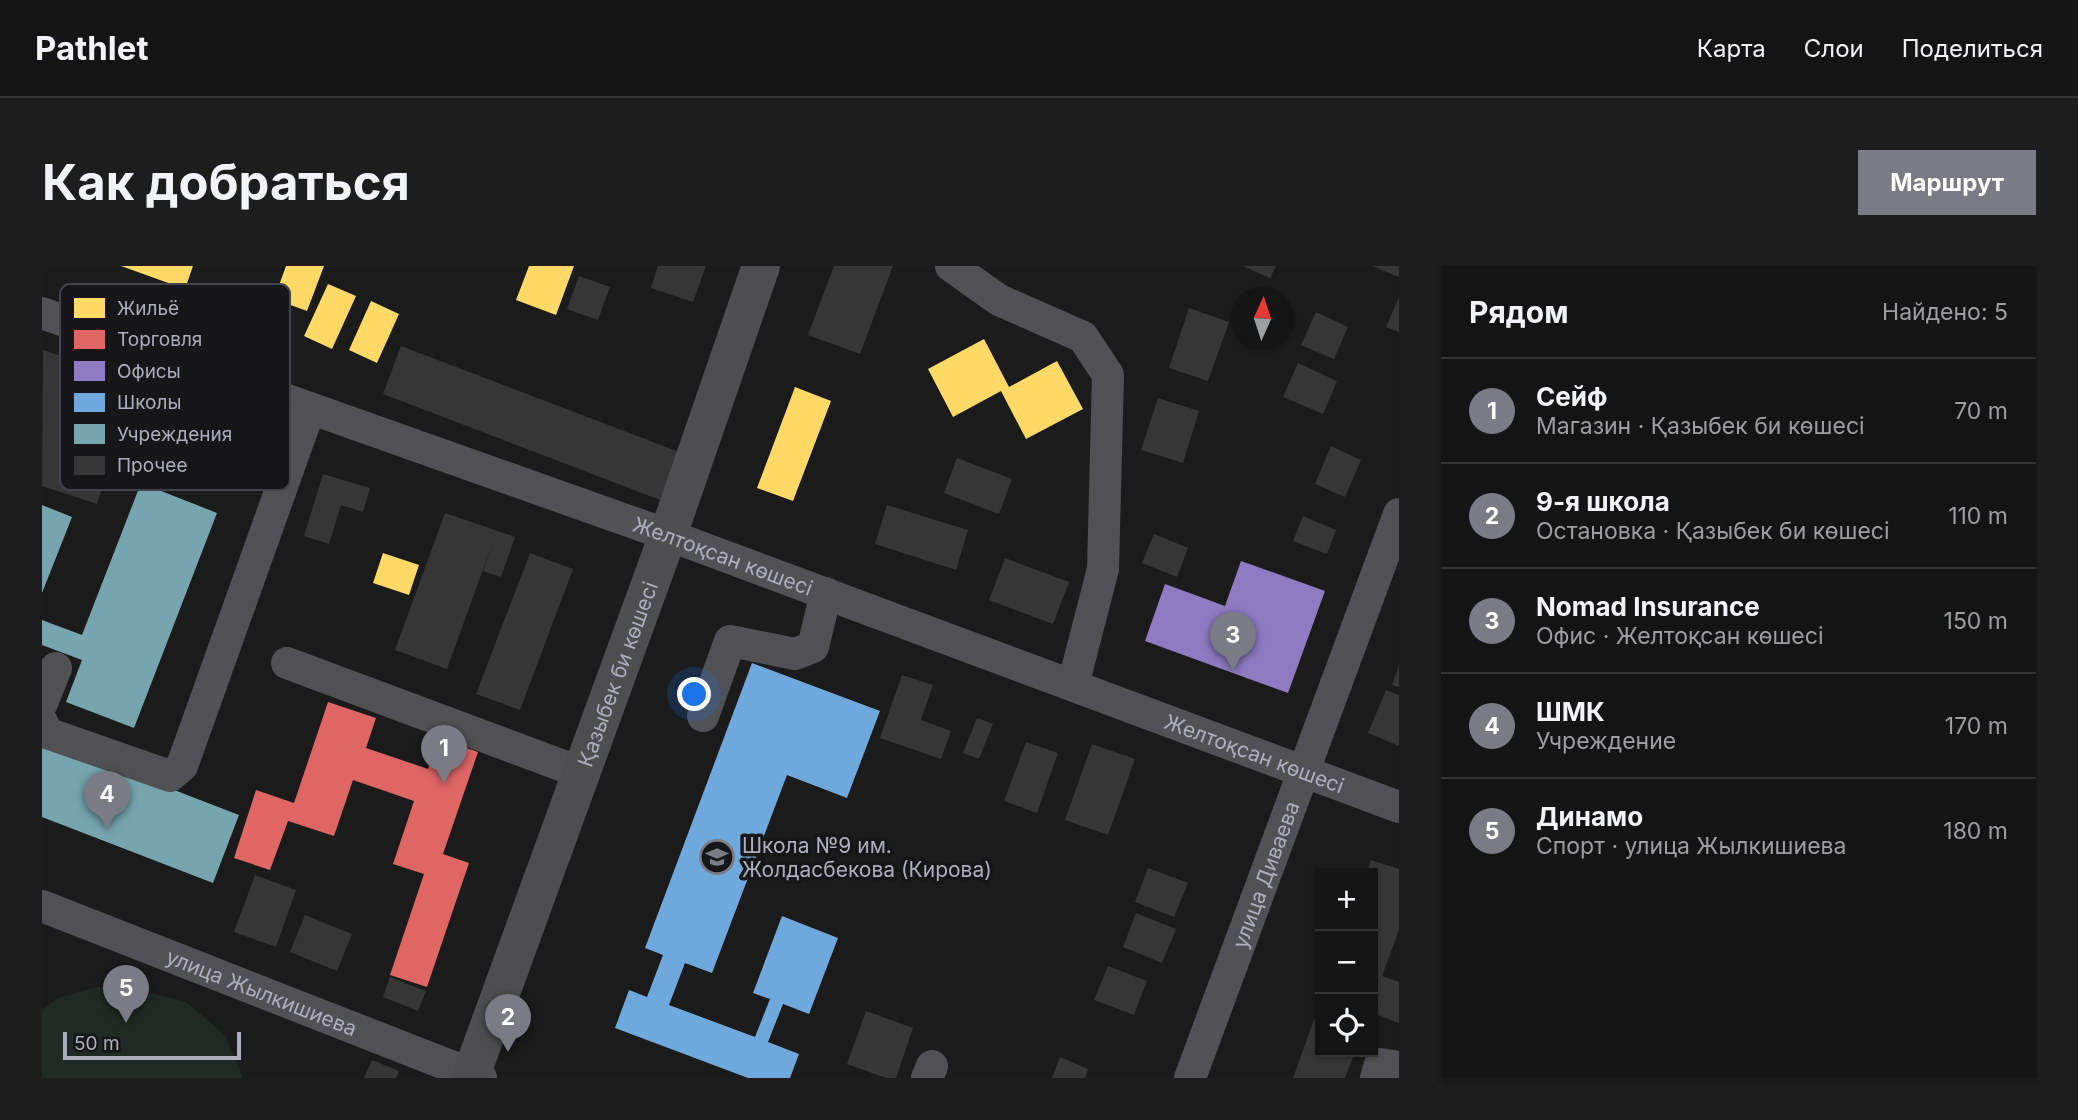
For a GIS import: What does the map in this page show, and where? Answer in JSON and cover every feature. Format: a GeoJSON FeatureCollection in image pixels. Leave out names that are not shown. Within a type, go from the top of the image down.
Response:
{"type":"FeatureCollection","features":[{"type":"Feature","properties":{"kind":"main road","name":"Қазыбек би көшесі"},"geometry":{"type":"LineString","coordinates":[[474,1077],[761,266]]}},
{"type":"Feature","properties":{"kind":"street"},"geometry":{"type":"LineString","coordinates":[[951,266],[999,300],[1083,337],[1108,375],[1102,569],[1073,685]]}},
{"type":"Feature","properties":{"kind":"street","name":"Желтоқсан көшесі"},"geometry":{"type":"LineString","coordinates":[[42,313],[60,319]]}},
{"type":"Feature","properties":{"kind":"street","name":"Желтоқсан көшесі"},"geometry":{"type":"LineString","coordinates":[[290,401],[668,535],[1399,807]]}},
{"type":"Feature","properties":{"kind":"street"},"geometry":{"type":"LineString","coordinates":[[290,464],[310,408]]}},
{"type":"Feature","properties":{"kind":"street"},"geometry":{"type":"LineString","coordinates":[[42,722],[47,733],[170,776],[182,766],[281,490]]}},
{"type":"Feature","properties":{"kind":"street","name":"улица Диваева"},"geometry":{"type":"LineString","coordinates":[[1190,1078],[1399,514]]}},
{"type":"Feature","properties":{"kind":"street"},"geometry":{"type":"LineString","coordinates":[[703,716],[730,641],[795,654],[813,647],[826,593]]}},
{"type":"Feature","properties":{"kind":"street"},"geometry":{"type":"LineString","coordinates":[[287,663],[582,773]]}},
{"type":"Feature","properties":{"kind":"street"},"geometry":{"type":"LineString","coordinates":[[42,703],[56,668]]}},
{"type":"Feature","properties":{"kind":"street","name":"улица Жылкишиева"},"geometry":{"type":"LineString","coordinates":[[42,906],[474,1077]]}},
{"type":"Feature","properties":{"kind":"street"},"geometry":{"type":"LineString","coordinates":[[1376,1078],[1380,1064],[1399,1067]]}},
{"type":"Feature","properties":{"kind":"shaded area"},"geometry":{"type":"Polygon","coordinates":[[[97,987],[144,991],[186,1002],[225,1035],[243,1078],[42,1078],[42,1010],[58,998],[97,987]]]}},
{"type":"Feature","properties":{"kind":"building: Жильё"},"geometry":{"type":"Polygon","coordinates":[[[121,266],[193,266],[187,284],[171,284],[121,266]]]}},
{"type":"Feature","properties":{"kind":"building: Жильё"},"geometry":{"type":"Polygon","coordinates":[[[286,266],[324,266],[307,311],[290,305],[290,284],[279,284],[286,266]]]}},
{"type":"Feature","properties":{"kind":"building: Жильё"},"geometry":{"type":"Polygon","coordinates":[[[529,266],[574,266],[556,315],[516,300],[529,266]]]}},
{"type":"Feature","properties":{"kind":"building: Жильё"},"geometry":{"type":"Polygon","coordinates":[[[328,284],[356,296],[332,349],[304,336],[328,284]]]}},
{"type":"Feature","properties":{"kind":"building: Жильё"},"geometry":{"type":"Polygon","coordinates":[[[371,301],[399,314],[377,363],[349,350],[371,301]]]}},
{"type":"Feature","properties":{"kind":"building: Жильё"},"geometry":{"type":"Polygon","coordinates":[[[984,339],[1009,387],[1057,361],[1083,409],[1026,439],[1001,391],[953,417],[928,369],[984,339]]]}},
{"type":"Feature","properties":{"kind":"building: Жильё"},"geometry":{"type":"Polygon","coordinates":[[[795,387],[831,401],[793,501],[757,488],[795,387]]]}},
{"type":"Feature","properties":{"kind":"building: Жильё"},"geometry":{"type":"Polygon","coordinates":[[[383,553],[419,565],[409,595],[373,583],[383,553]]]}},
{"type":"Feature","properties":{"kind":"building: Торговля"},"geometry":{"type":"Polygon","coordinates":[[[328,702],[376,718],[366,748],[428,769],[438,738],[478,752],[443,854],[469,863],[427,987],[390,975],[424,874],[393,864],[414,801],[353,780],[334,836],[288,821],[270,870],[234,858],[256,790],[294,803],[328,702]]]}},
{"type":"Feature","properties":{"kind":"building: Офисы"},"geometry":{"type":"Polygon","coordinates":[[[1241,561],[1325,591],[1288,693],[1145,641],[1165,584],[1225,606],[1241,561]]]}},
{"type":"Feature","properties":{"kind":"building: Школы","name":"Школа №9 им. Жолдасбекова (Кирова)"},"geometry":{"type":"Polygon","coordinates":[[[752,663],[880,711],[847,798],[787,775],[712,973],[685,963],[669,1005],[755,1037],[770,999],[753,993],[782,916],[838,938],[809,1014],[783,1004],[768,1042],[799,1054],[790,1078],[748,1078],[615,1028],[629,990],[647,997],[663,955],[645,948],[752,663]]]}},
{"type":"Feature","properties":{"kind":"building: Учреждения"},"geometry":{"type":"Polygon","coordinates":[[[138,490],[159,490],[217,513],[134,728],[66,702],[82,660],[42,645],[42,620],[82,635],[138,490]]]}},
{"type":"Feature","properties":{"kind":"building: Учреждения"},"geometry":{"type":"Polygon","coordinates":[[[42,505],[72,517],[42,593],[42,505]]]}},
{"type":"Feature","properties":{"kind":"building: Учреждения"},"geometry":{"type":"Polygon","coordinates":[[[42,739],[239,815],[213,883],[42,817],[42,739]]]}},
{"type":"Feature","properties":{"kind":"building: Прочее"},"geometry":{"type":"Polygon","coordinates":[[[658,266],[706,266],[693,302],[651,288],[658,266]]]}},
{"type":"Feature","properties":{"kind":"building: Прочее"},"geometry":{"type":"Polygon","coordinates":[[[834,266],[893,266],[860,354],[808,335],[834,266]]]}},
{"type":"Feature","properties":{"kind":"building: Прочее"},"geometry":{"type":"Polygon","coordinates":[[[1243,266],[1276,266],[1270,278],[1243,266]]]}},
{"type":"Feature","properties":{"kind":"building: Прочее"},"geometry":{"type":"Polygon","coordinates":[[[1372,266],[1399,266],[1399,277],[1372,266]]]}},
{"type":"Feature","properties":{"kind":"building: Прочее"},"geometry":{"type":"Polygon","coordinates":[[[579,276],[610,287],[598,320],[567,309],[579,276]]]}},
{"type":"Feature","properties":{"kind":"building: Прочее"},"geometry":{"type":"Polygon","coordinates":[[[1399,297],[1399,332],[1386,327],[1399,297]]]}},
{"type":"Feature","properties":{"kind":"building: Прочее"},"geometry":{"type":"Polygon","coordinates":[[[1189,308],[1229,322],[1208,381],[1169,368],[1189,308]]]}},
{"type":"Feature","properties":{"kind":"building: Прочее"},"geometry":{"type":"Polygon","coordinates":[[[1316,312],[1348,327],[1334,359],[1301,345],[1316,312]]]}},
{"type":"Feature","properties":{"kind":"building: Прочее"},"geometry":{"type":"Polygon","coordinates":[[[401,346],[687,455],[668,503],[383,394],[401,346]]]}},
{"type":"Feature","properties":{"kind":"building: Прочее"},"geometry":{"type":"Polygon","coordinates":[[[43,350],[60,356],[60,490],[101,490],[97,504],[42,486],[43,350]]]}},
{"type":"Feature","properties":{"kind":"building: Прочее"},"geometry":{"type":"Polygon","coordinates":[[[1298,363],[1337,381],[1323,414],[1283,397],[1298,363]]]}},
{"type":"Feature","properties":{"kind":"building: Прочее"},"geometry":{"type":"Polygon","coordinates":[[[1158,398],[1199,411],[1183,463],[1141,450],[1158,398]]]}},
{"type":"Feature","properties":{"kind":"building: Прочее"},"geometry":{"type":"Polygon","coordinates":[[[1331,446],[1361,460],[1345,497],[1315,484],[1331,446]]]}},
{"type":"Feature","properties":{"kind":"building: Прочее"},"geometry":{"type":"Polygon","coordinates":[[[957,458],[1012,479],[999,514],[944,493],[957,458]]]}},
{"type":"Feature","properties":{"kind":"building: Прочее"},"geometry":{"type":"Polygon","coordinates":[[[323,474],[370,488],[363,512],[341,505],[329,544],[304,536],[323,474]]]}},
{"type":"Feature","properties":{"kind":"building: Прочее"},"geometry":{"type":"Polygon","coordinates":[[[887,505],[968,530],[956,570],[875,544],[887,505]]]}},
{"type":"Feature","properties":{"kind":"building: Прочее"},"geometry":{"type":"Polygon","coordinates":[[[445,513],[515,537],[501,577],[483,571],[494,539],[447,669],[395,650],[445,513]]]}},
{"type":"Feature","properties":{"kind":"building: Прочее"},"geometry":{"type":"Polygon","coordinates":[[[1303,516],[1336,530],[1327,554],[1293,541],[1303,516]]]}},
{"type":"Feature","properties":{"kind":"building: Прочее"},"geometry":{"type":"Polygon","coordinates":[[[1154,534],[1188,548],[1177,577],[1142,563],[1154,534]]]}},
{"type":"Feature","properties":{"kind":"building: Прочее"},"geometry":{"type":"Polygon","coordinates":[[[530,553],[573,569],[520,710],[476,694],[530,553]]]}},
{"type":"Feature","properties":{"kind":"building: Прочее"},"geometry":{"type":"Polygon","coordinates":[[[1005,558],[1069,582],[1053,624],[989,600],[1005,558]]]}},
{"type":"Feature","properties":{"kind":"building: Прочее"},"geometry":{"type":"Polygon","coordinates":[[[1399,666],[1399,687],[1392,685],[1399,666]]]}},
{"type":"Feature","properties":{"kind":"building: Прочее"},"geometry":{"type":"Polygon","coordinates":[[[902,675],[933,685],[921,720],[951,731],[941,759],[880,738],[902,675]]]}},
{"type":"Feature","properties":{"kind":"building: Прочее"},"geometry":{"type":"Polygon","coordinates":[[[1386,690],[1399,695],[1399,746],[1368,733],[1386,690]]]}},
{"type":"Feature","properties":{"kind":"building: Прочее"},"geometry":{"type":"Polygon","coordinates":[[[977,718],[993,724],[979,759],[963,753],[977,718]]]}},
{"type":"Feature","properties":{"kind":"building: Прочее"},"geometry":{"type":"Polygon","coordinates":[[[1026,742],[1058,753],[1037,813],[1004,801],[1026,742]]]}},
{"type":"Feature","properties":{"kind":"building: Прочее"},"geometry":{"type":"Polygon","coordinates":[[[1092,744],[1135,759],[1108,835],[1065,820],[1092,744]]]}},
{"type":"Feature","properties":{"kind":"building: Прочее"},"geometry":{"type":"Polygon","coordinates":[[[1371,860],[1399,869],[1399,930],[1382,976],[1399,982],[1399,1023],[1378,1015],[1378,868],[1369,868],[1371,860]]]}},
{"type":"Feature","properties":{"kind":"building: Прочее"},"geometry":{"type":"Polygon","coordinates":[[[1148,868],[1188,883],[1174,917],[1135,902],[1148,868]]]}},
{"type":"Feature","properties":{"kind":"building: Прочее"},"geometry":{"type":"Polygon","coordinates":[[[255,875],[296,890],[276,947],[234,932],[255,875]]]}},
{"type":"Feature","properties":{"kind":"building: Прочее"},"geometry":{"type":"Polygon","coordinates":[[[1136,913],[1176,929],[1162,963],[1123,947],[1136,913]]]}},
{"type":"Feature","properties":{"kind":"building: Прочее"},"geometry":{"type":"Polygon","coordinates":[[[305,915],[352,934],[337,971],[290,952],[305,915]]]}},
{"type":"Feature","properties":{"kind":"building: Прочее"},"geometry":{"type":"Polygon","coordinates":[[[1108,966],[1147,981],[1134,1015],[1094,1000],[1108,966]]]}},
{"type":"Feature","properties":{"kind":"building: Прочее"},"geometry":{"type":"Polygon","coordinates":[[[390,977],[426,991],[418,1011],[383,997],[390,977]]]}},
{"type":"Feature","properties":{"kind":"building: Прочее"},"geometry":{"type":"Polygon","coordinates":[[[866,1011],[913,1028],[896,1078],[886,1078],[847,1064],[866,1011]]]}},
{"type":"Feature","properties":{"kind":"building: Прочее"},"geometry":{"type":"Polygon","coordinates":[[[1315,1017],[1315,1057],[1353,1057],[1345,1078],[1293,1078],[1315,1017]]]}},
{"type":"Feature","properties":{"kind":"building: Прочее"},"geometry":{"type":"Polygon","coordinates":[[[1060,1057],[1088,1069],[1085,1078],[1052,1078],[1060,1057]]]}},
{"type":"Feature","properties":{"kind":"building: Прочее"},"geometry":{"type":"Polygon","coordinates":[[[372,1060],[399,1071],[396,1078],[364,1078],[372,1060]]]}},
{"type":"Feature","properties":{"kind":"place","name":"Nomad Insurance"},"geometry":{"type":"Point","coordinates":[1233,670]}},
{"type":"Feature","properties":{"kind":"place","name":"Сейф"},"geometry":{"type":"Point","coordinates":[444,783]}},
{"type":"Feature","properties":{"kind":"place","name":"ШМК"},"geometry":{"type":"Point","coordinates":[107,829]}},
{"type":"Feature","properties":{"kind":"place","name":"Школа №9 им. Жолдасбекова (Кирова)"},"geometry":{"type":"Point","coordinates":[717,857]}},
{"type":"Feature","properties":{"kind":"place","name":"Динамо"},"geometry":{"type":"Point","coordinates":[126,1023]}},
{"type":"Feature","properties":{"kind":"place","name":"9-я школа"},"geometry":{"type":"Point","coordinates":[508,1052]}}]}
